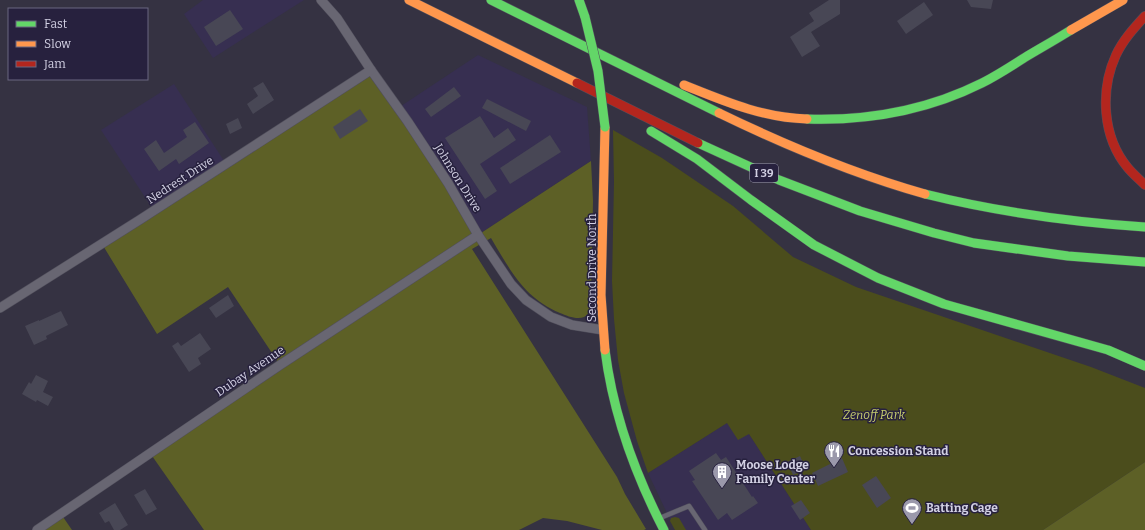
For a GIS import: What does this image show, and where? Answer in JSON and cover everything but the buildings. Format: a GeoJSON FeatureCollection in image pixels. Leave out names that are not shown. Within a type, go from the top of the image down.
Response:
{"type":"FeatureCollection","features":[{"type":"Feature","properties":{"kind":"main road","name":"I 39"},"geometry":{"type":"LineString","coordinates":[[409,0],[608,99],[773,177],[860,212],[974,243],[1068,256],[1145,262]]}},
{"type":"Feature","properties":{"kind":"main road"},"geometry":{"type":"LineString","coordinates":[[491,0],[714,111],[841,166],[894,184],[962,203],[1048,218],[1105,225],[1145,227]]}},
{"type":"Feature","properties":{"kind":"main road","name":"Second Drive North"},"geometry":{"type":"LineString","coordinates":[[579,0],[585,17],[601,88],[605,127],[602,285],[603,330],[610,375],[620,419],[641,481],[664,530]]}},
{"type":"Feature","properties":{"kind":"main road"},"geometry":{"type":"LineString","coordinates":[[677,81],[712,97],[746,109],[793,119],[842,120],[884,117],[937,103],[976,87],[1102,11],[1123,0]]}},
{"type":"Feature","properties":{"kind":"main road"},"geometry":{"type":"LineString","coordinates":[[1145,16],[1127,36],[1118,49],[1111,68],[1106,98],[1107,118],[1110,134],[1116,149],[1128,170],[1145,185]]}},
{"type":"Feature","properties":{"kind":"main road"},"geometry":{"type":"LineString","coordinates":[[588,49],[612,52],[663,75]]}},
{"type":"Feature","properties":{"kind":"main road"},"geometry":{"type":"LineString","coordinates":[[608,99],[627,116],[697,159],[814,245],[878,278],[937,301],[1108,350],[1145,366]]}},
{"type":"Feature","properties":{"kind":"street","name":"Johnson Drive"},"geometry":{"type":"LineString","coordinates":[[321,0],[337,18],[371,70],[408,122],[478,235],[511,284],[526,300],[551,316],[572,325],[603,330]]}},
{"type":"Feature","properties":{"kind":"street","name":"Nedrest Drive"},"geometry":{"type":"LineString","coordinates":[[0,308],[141,219],[371,70]]}},
{"type":"Feature","properties":{"kind":"street","name":"Dubay Avenue"},"geometry":{"type":"LineString","coordinates":[[37,530],[280,366],[478,235]]}},
{"type":"Feature","properties":{"kind":"lane"},"geometry":{"type":"LineString","coordinates":[[658,519],[690,506],[705,530]]}},
{"type":"Feature","properties":{"kind":"shaded area"},"geometry":{"type":"Polygon","coordinates":[[[203,0],[304,0],[213,58],[184,14],[203,0]]]}},
{"type":"Feature","properties":{"kind":"shaded area"},"geometry":{"type":"Polygon","coordinates":[[[478,55],[587,107],[591,161],[478,235],[398,108],[478,55]]]}},
{"type":"Feature","properties":{"kind":"shaded area"},"geometry":{"type":"Polygon","coordinates":[[[174,84],[226,164],[154,211],[101,130],[174,84]]]}},
{"type":"Feature","properties":{"kind":"shaded area"},"geometry":{"type":"Polygon","coordinates":[[[727,423],[749,434],[811,530],[675,530],[648,473],[727,423]]]}},
{"type":"Feature","properties":{"kind":"green space"},"geometry":{"type":"Polygon","coordinates":[[[371,70],[478,235],[591,161],[593,201],[591,304],[587,315],[581,318],[575,318],[560,313],[547,307],[527,291],[512,272],[491,238],[472,249],[617,477],[625,494],[646,529],[602,530],[567,521],[543,518],[519,530],[204,530],[150,453],[280,365],[228,287],[157,334],[102,244],[371,70]]]}},
{"type":"Feature","properties":{"kind":"green space","name":"Zenoff Park"},"geometry":{"type":"Polygon","coordinates":[[[613,130],[662,158],[733,206],[793,257],[856,287],[1091,367],[1145,388],[1145,462],[1043,530],[811,530],[749,434],[738,440],[727,423],[648,473],[637,441],[624,393],[618,360],[612,281],[614,182],[613,130]]]}},
{"type":"Feature","properties":{"kind":"green space"},"geometry":{"type":"Polygon","coordinates":[[[1145,462],[1145,530],[1043,530],[1145,462]]]}},
{"type":"Feature","properties":{"kind":"green space"},"geometry":{"type":"Polygon","coordinates":[[[61,514],[72,530],[37,530],[61,514]]]}},
{"type":"Feature","properties":{"kind":"green space"},"geometry":{"type":"Polygon","coordinates":[[[671,518],[679,518],[686,530],[675,530],[670,521],[671,518]]]}},
{"type":"Feature","properties":{"kind":"traffic: fast"},"geometry":{"type":"LineString","coordinates":[[491,0],[719,113]]}},
{"type":"Feature","properties":{"kind":"traffic: fast"},"geometry":{"type":"LineString","coordinates":[[579,0],[585,17]]}},
{"type":"Feature","properties":{"kind":"traffic: fast"},"geometry":{"type":"LineString","coordinates":[[585,17],[598,71],[605,127]]}},
{"type":"Feature","properties":{"kind":"traffic: fast"},"geometry":{"type":"LineString","coordinates":[[807,119],[875,116],[940,101],[961,93],[987,80],[1071,30]]}},
{"type":"Feature","properties":{"kind":"traffic: fast"},"geometry":{"type":"LineString","coordinates":[[651,131],[697,159],[814,245],[878,278],[944,304],[1108,350],[1145,366]]}},
{"type":"Feature","properties":{"kind":"traffic: fast"},"geometry":{"type":"LineString","coordinates":[[698,143],[779,180],[860,211],[934,233],[974,243],[1068,256],[1145,262]]}},
{"type":"Feature","properties":{"kind":"traffic: fast"},"geometry":{"type":"LineString","coordinates":[[925,194],[1007,211],[1090,222],[1145,227]]}},
{"type":"Feature","properties":{"kind":"traffic: fast"},"geometry":{"type":"LineString","coordinates":[[605,350],[614,397],[627,443],[653,509],[664,530]]}},
{"type":"Feature","properties":{"kind":"traffic: slow"},"geometry":{"type":"LineString","coordinates":[[409,0],[577,83]]}},
{"type":"Feature","properties":{"kind":"traffic: slow"},"geometry":{"type":"LineString","coordinates":[[1071,30],[1123,0]]}},
{"type":"Feature","properties":{"kind":"traffic: slow"},"geometry":{"type":"LineString","coordinates":[[684,85],[744,108],[775,116],[807,119]]}},
{"type":"Feature","properties":{"kind":"traffic: slow"},"geometry":{"type":"LineString","coordinates":[[719,113],[820,158],[925,194]]}},
{"type":"Feature","properties":{"kind":"traffic: slow"},"geometry":{"type":"LineString","coordinates":[[605,127],[601,295],[605,350]]}},
{"type":"Feature","properties":{"kind":"traffic: jam"},"geometry":{"type":"LineString","coordinates":[[1145,16],[1125,39],[1116,55],[1107,83],[1106,98],[1106,113],[1109,128],[1119,156],[1128,168],[1145,185]]}},
{"type":"Feature","properties":{"kind":"traffic: jam"},"geometry":{"type":"LineString","coordinates":[[577,83],[698,143]]}},
{"type":"Feature","properties":{"kind":"place","name":"Concession Stand"},"geometry":{"type":"Point","coordinates":[834,468]}},
{"type":"Feature","properties":{"kind":"place","name":"Moose Lodge Family Center"},"geometry":{"type":"Point","coordinates":[722,489]}},
{"type":"Feature","properties":{"kind":"place","name":"Batting Cage"},"geometry":{"type":"Point","coordinates":[912,525]}}]}
